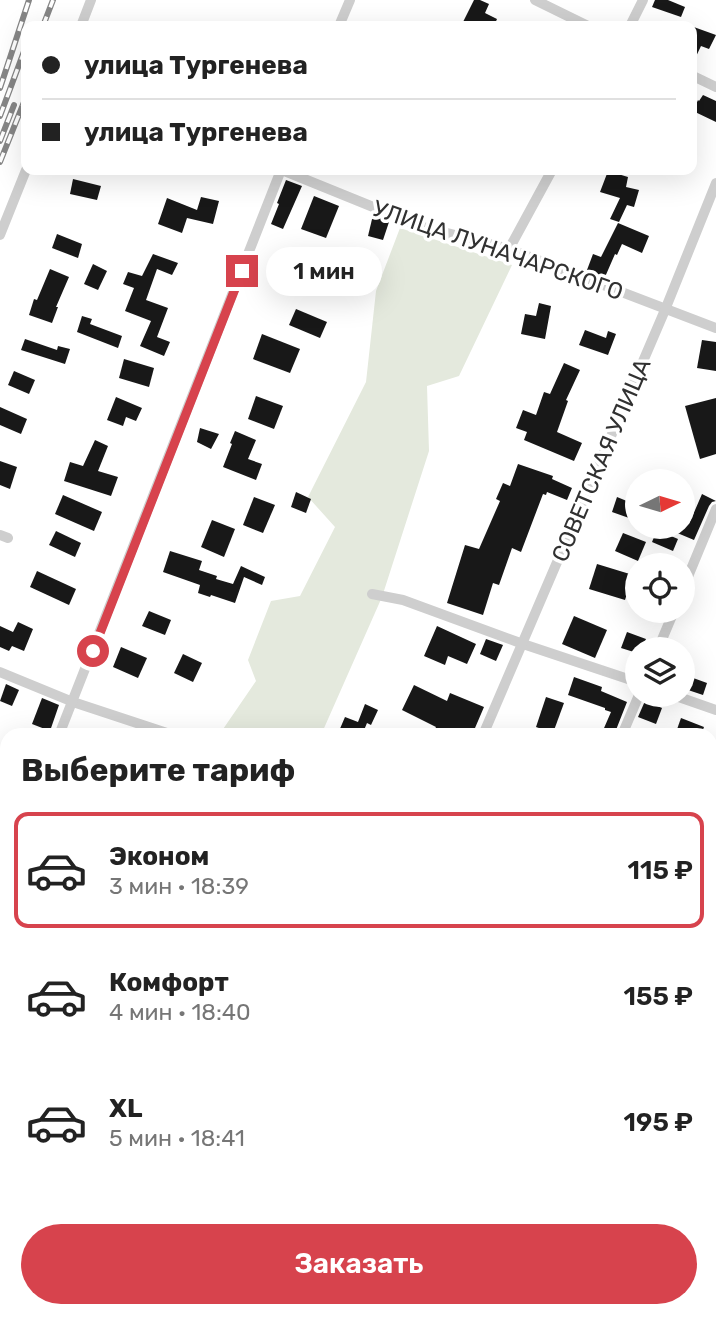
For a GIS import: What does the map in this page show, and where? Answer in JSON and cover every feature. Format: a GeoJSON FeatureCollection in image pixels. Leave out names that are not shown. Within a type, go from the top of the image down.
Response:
{"type":"FeatureCollection","features":[{"type":"Feature","properties":{"kind":"street"},"geometry":{"type":"LineString","coordinates":[[83,21],[90,0]]}},
{"type":"Feature","properties":{"kind":"street"},"geometry":{"type":"LineString","coordinates":[[341,21],[349,0]]}},
{"type":"Feature","properties":{"kind":"street"},"geometry":{"type":"LineString","coordinates":[[535,0],[578,21]]}},
{"type":"Feature","properties":{"kind":"street"},"geometry":{"type":"LineString","coordinates":[[632,21],[643,0]]}},
{"type":"Feature","properties":{"kind":"street"},"geometry":{"type":"LineString","coordinates":[[697,78],[716,87]]}},
{"type":"Feature","properties":{"kind":"street"},"geometry":{"type":"LineString","coordinates":[[0,235],[24,175]]}},
{"type":"Feature","properties":{"kind":"street"},"geometry":{"type":"LineString","coordinates":[[63,728],[280,175]]}},
{"type":"Feature","properties":{"kind":"street","name":"УЛИЦА ЛУНАЧАРСКОГО"},"geometry":{"type":"LineString","coordinates":[[294,175],[420,226],[509,249],[716,328]]}},
{"type":"Feature","properties":{"kind":"street"},"geometry":{"type":"LineString","coordinates":[[509,249],[549,175]]}},
{"type":"Feature","properties":{"kind":"street","name":"СОВЕТСКАЯ УЛИЦА"},"geometry":{"type":"LineString","coordinates":[[486,728],[665,310],[716,183]]}},
{"type":"Feature","properties":{"kind":"street"},"geometry":{"type":"LineString","coordinates":[[695,560],[716,509]]}},
{"type":"Feature","properties":{"kind":"street"},"geometry":{"type":"LineString","coordinates":[[372,594],[403,600],[523,645],[625,678]]}},
{"type":"Feature","properties":{"kind":"street"},"geometry":{"type":"LineString","coordinates":[[0,672],[73,702],[152,728]]}},
{"type":"Feature","properties":{"kind":"street"},"geometry":{"type":"LineString","coordinates":[[695,703],[716,710]]}},
{"type":"Feature","properties":{"kind":"street"},"geometry":{"type":"LineString","coordinates":[[625,728],[634,707]]}},
{"type":"Feature","properties":{"kind":"shaded area"},"geometry":{"type":"Polygon","coordinates":[[[400,228],[512,265],[459,376],[427,386],[429,451],[382,597],[324,728],[224,728],[256,681],[248,660],[271,601],[300,596],[335,527],[308,497],[366,382],[376,291],[400,228]]]}},
{"type":"Feature","properties":{"kind":"building"},"geometry":{"type":"Polygon","coordinates":[[[474,0],[489,4],[485,13],[497,19],[496,21],[464,21],[474,0]]]}},
{"type":"Feature","properties":{"kind":"building"},"geometry":{"type":"Polygon","coordinates":[[[655,0],[668,0],[685,7],[681,17],[652,7],[655,0]]]}},
{"type":"Feature","properties":{"kind":"building"},"geometry":{"type":"Polygon","coordinates":[[[697,28],[716,35],[709,49],[701,46],[697,54],[697,28]]]}},
{"type":"Feature","properties":{"kind":"building"},"geometry":{"type":"Polygon","coordinates":[[[703,95],[716,101],[716,122],[697,113],[703,95]]]}},
{"type":"Feature","properties":{"kind":"building"},"geometry":{"type":"Polygon","coordinates":[[[606,175],[628,177],[626,187],[639,190],[634,207],[627,205],[619,222],[610,219],[620,198],[600,192],[606,175]]]}},
{"type":"Feature","properties":{"kind":"building"},"geometry":{"type":"Polygon","coordinates":[[[73,179],[101,186],[97,200],[70,194],[73,179]]]}},
{"type":"Feature","properties":{"kind":"building"},"geometry":{"type":"Polygon","coordinates":[[[286,180],[302,186],[283,229],[271,224],[286,180]]]}},
{"type":"Feature","properties":{"kind":"building"},"geometry":{"type":"Polygon","coordinates":[[[314,196],[339,206],[326,238],[301,229],[314,196]]]}},
{"type":"Feature","properties":{"kind":"building"},"geometry":{"type":"Polygon","coordinates":[[[201,197],[219,201],[213,224],[187,218],[182,233],[158,224],[167,198],[197,210],[201,197]]]}},
{"type":"Feature","properties":{"kind":"building"},"geometry":{"type":"Polygon","coordinates":[[[373,215],[389,222],[383,240],[368,236],[373,215]]]}},
{"type":"Feature","properties":{"kind":"building"},"geometry":{"type":"Polygon","coordinates":[[[618,223],[649,236],[642,253],[622,244],[605,277],[587,270],[593,254],[601,257],[618,223]]]}},
{"type":"Feature","properties":{"kind":"building"},"geometry":{"type":"Polygon","coordinates":[[[57,234],[82,244],[78,258],[52,248],[57,234]]]}},
{"type":"Feature","properties":{"kind":"building"},"geometry":{"type":"Polygon","coordinates":[[[153,254],[178,263],[172,275],[157,269],[146,300],[168,308],[157,337],[170,342],[164,356],[140,346],[151,321],[125,311],[134,288],[123,284],[128,272],[142,276],[153,254]]]}},
{"type":"Feature","properties":{"kind":"building"},"geometry":{"type":"Polygon","coordinates":[[[93,264],[107,271],[98,290],[84,284],[93,264]]]}},
{"type":"Feature","properties":{"kind":"building"},"geometry":{"type":"Polygon","coordinates":[[[50,269],[69,277],[52,323],[29,315],[50,269]]]}},
{"type":"Feature","properties":{"kind":"building"},"geometry":{"type":"Polygon","coordinates":[[[539,303],[551,306],[545,339],[521,334],[525,314],[536,316],[539,303]]]}},
{"type":"Feature","properties":{"kind":"building"},"geometry":{"type":"Polygon","coordinates":[[[296,309],[327,322],[320,338],[289,325],[296,309]]]}},
{"type":"Feature","properties":{"kind":"building"},"geometry":{"type":"Polygon","coordinates":[[[82,316],[92,319],[90,324],[122,336],[118,348],[77,332],[82,316]]]}},
{"type":"Feature","properties":{"kind":"building"},"geometry":{"type":"Polygon","coordinates":[[[585,330],[606,338],[608,331],[616,334],[608,355],[579,345],[585,330]]]}},
{"type":"Feature","properties":{"kind":"building"},"geometry":{"type":"Polygon","coordinates":[[[262,334],[300,349],[290,373],[253,359],[262,334]]]}},
{"type":"Feature","properties":{"kind":"building"},"geometry":{"type":"Polygon","coordinates":[[[25,339],[57,350],[58,346],[70,349],[65,364],[21,350],[25,339]]]}},
{"type":"Feature","properties":{"kind":"building"},"geometry":{"type":"Polygon","coordinates":[[[702,340],[716,342],[716,371],[697,368],[702,340]]]}},
{"type":"Feature","properties":{"kind":"building"},"geometry":{"type":"Polygon","coordinates":[[[124,359],[154,368],[149,387],[119,378],[124,359]]]}},
{"type":"Feature","properties":{"kind":"building"},"geometry":{"type":"Polygon","coordinates":[[[564,363],[580,370],[566,400],[568,401],[557,432],[582,443],[574,461],[524,440],[527,432],[516,428],[523,410],[536,415],[544,392],[550,394],[564,363]]]}},
{"type":"Feature","properties":{"kind":"building"},"geometry":{"type":"Polygon","coordinates":[[[14,371],[35,380],[29,394],[8,385],[14,371]]]}},
{"type":"Feature","properties":{"kind":"building"},"geometry":{"type":"Polygon","coordinates":[[[256,396],[283,406],[274,429],[248,419],[256,396]]]}},
{"type":"Feature","properties":{"kind":"building"},"geometry":{"type":"Polygon","coordinates":[[[116,397],[142,408],[136,421],[126,417],[123,426],[107,420],[116,397]]]}},
{"type":"Feature","properties":{"kind":"building"},"geometry":{"type":"Polygon","coordinates":[[[716,398],[716,454],[700,459],[685,406],[716,398]]]}},
{"type":"Feature","properties":{"kind":"building"},"geometry":{"type":"Polygon","coordinates":[[[0,407],[27,419],[21,434],[0,425],[0,407]]]}},
{"type":"Feature","properties":{"kind":"building"},"geometry":{"type":"Polygon","coordinates":[[[200,428],[219,434],[211,449],[197,442],[200,428]]]}},
{"type":"Feature","properties":{"kind":"building"},"geometry":{"type":"Polygon","coordinates":[[[235,431],[256,440],[248,459],[262,464],[256,480],[223,467],[235,431]]]}},
{"type":"Feature","properties":{"kind":"building"},"geometry":{"type":"Polygon","coordinates":[[[95,440],[108,446],[98,471],[118,477],[111,496],[64,481],[70,462],[83,466],[95,440]]]}},
{"type":"Feature","properties":{"kind":"building"},"geometry":{"type":"Polygon","coordinates":[[[0,461],[17,467],[10,489],[0,485],[0,461]]]}},
{"type":"Feature","properties":{"kind":"building"},"geometry":{"type":"Polygon","coordinates":[[[518,464],[553,476],[552,479],[572,488],[567,500],[547,492],[546,495],[543,494],[521,552],[512,548],[499,585],[493,583],[483,615],[447,603],[465,545],[479,549],[500,501],[496,499],[503,483],[510,486],[518,464]]]}},
{"type":"Feature","properties":{"kind":"building"},"geometry":{"type":"Polygon","coordinates":[[[296,492],[311,499],[306,513],[291,507],[296,492]]]}},
{"type":"Feature","properties":{"kind":"building"},"geometry":{"type":"Polygon","coordinates":[[[702,494],[716,501],[709,506],[695,538],[695,510],[702,494]]]}},
{"type":"Feature","properties":{"kind":"building"},"geometry":{"type":"Polygon","coordinates":[[[63,495],[102,512],[94,531],[55,514],[63,495]]]}},
{"type":"Feature","properties":{"kind":"building"},"geometry":{"type":"Polygon","coordinates":[[[254,497],[275,505],[263,533],[243,525],[254,497]]]}},
{"type":"Feature","properties":{"kind":"building"},"geometry":{"type":"Polygon","coordinates":[[[617,497],[625,500],[625,517],[612,512],[617,497]]]}},
{"type":"Feature","properties":{"kind":"building"},"geometry":{"type":"Polygon","coordinates":[[[212,520],[235,529],[224,557],[201,547],[212,520]]]}},
{"type":"Feature","properties":{"kind":"building"},"geometry":{"type":"Polygon","coordinates":[[[56,531],[81,543],[75,557],[49,545],[56,531]]]}},
{"type":"Feature","properties":{"kind":"building"},"geometry":{"type":"Polygon","coordinates":[[[623,533],[625,539],[646,542],[641,553],[625,553],[625,555],[615,551],[623,533]]]}},
{"type":"Feature","properties":{"kind":"building"},"geometry":{"type":"Polygon","coordinates":[[[653,539],[678,539],[673,551],[652,542],[653,539]]]}},
{"type":"Feature","properties":{"kind":"building"},"geometry":{"type":"Polygon","coordinates":[[[170,551],[202,561],[199,570],[233,584],[241,566],[265,577],[262,585],[244,577],[235,603],[211,595],[210,597],[198,593],[200,585],[163,572],[170,551]]]}},
{"type":"Feature","properties":{"kind":"building"},"geometry":{"type":"Polygon","coordinates":[[[597,564],[625,573],[625,600],[589,589],[597,564]]]}},
{"type":"Feature","properties":{"kind":"building"},"geometry":{"type":"Polygon","coordinates":[[[37,571],[76,589],[69,605],[30,587],[37,571]]]}},
{"type":"Feature","properties":{"kind":"building"},"geometry":{"type":"Polygon","coordinates":[[[149,611],[171,620],[165,635],[142,626],[149,611]]]}},
{"type":"Feature","properties":{"kind":"building"},"geometry":{"type":"Polygon","coordinates":[[[574,616],[607,630],[595,658],[562,644],[574,616]]]}},
{"type":"Feature","properties":{"kind":"building"},"geometry":{"type":"Polygon","coordinates":[[[18,622],[33,629],[24,651],[12,646],[9,651],[0,647],[0,626],[13,632],[18,622]]]}},
{"type":"Feature","properties":{"kind":"building"},"geometry":{"type":"Polygon","coordinates":[[[437,626],[476,644],[467,664],[448,656],[445,665],[424,656],[437,626]]]}},
{"type":"Feature","properties":{"kind":"building"},"geometry":{"type":"Polygon","coordinates":[[[627,632],[641,637],[625,637],[627,632]]]}},
{"type":"Feature","properties":{"kind":"building"},"geometry":{"type":"Polygon","coordinates":[[[486,639],[503,645],[496,661],[480,654],[486,639]]]}},
{"type":"Feature","properties":{"kind":"building"},"geometry":{"type":"Polygon","coordinates":[[[121,647],[147,658],[138,678],[113,667],[121,647]]]}},
{"type":"Feature","properties":{"kind":"building"},"geometry":{"type":"Polygon","coordinates":[[[183,654],[202,663],[193,682],[174,673],[183,654]]]}},
{"type":"Feature","properties":{"kind":"building"},"geometry":{"type":"Polygon","coordinates":[[[574,677],[602,687],[601,691],[625,701],[617,728],[604,728],[611,712],[568,695],[574,677]]]}},
{"type":"Feature","properties":{"kind":"building"},"geometry":{"type":"Polygon","coordinates":[[[695,679],[707,683],[703,695],[695,692],[695,679]]]}},
{"type":"Feature","properties":{"kind":"building"},"geometry":{"type":"Polygon","coordinates":[[[6,684],[19,690],[12,706],[0,701],[6,684]]]}},
{"type":"Feature","properties":{"kind":"building"},"geometry":{"type":"Polygon","coordinates":[[[414,685],[447,701],[450,693],[484,707],[475,728],[436,728],[402,710],[414,685]]]}},
{"type":"Feature","properties":{"kind":"building"},"geometry":{"type":"Polygon","coordinates":[[[546,697],[564,703],[555,728],[536,727],[546,697]]]}},
{"type":"Feature","properties":{"kind":"building"},"geometry":{"type":"Polygon","coordinates":[[[42,698],[59,705],[51,728],[32,724],[42,698]]]}},
{"type":"Feature","properties":{"kind":"building"},"geometry":{"type":"Polygon","coordinates":[[[365,704],[378,710],[371,725],[367,723],[365,728],[340,728],[345,717],[358,722],[365,704]]]}},
{"type":"Feature","properties":{"kind":"building"},"geometry":{"type":"Polygon","coordinates":[[[642,707],[662,708],[656,724],[638,717],[642,707]]]}},
{"type":"Feature","properties":{"kind":"building"},"geometry":{"type":"Polygon","coordinates":[[[681,718],[704,727],[704,728],[677,728],[681,718]]]}},
{"type":"Feature","properties":{"kind":"railway"},"geometry":{"type":"LineString","coordinates":[[22,21],[29,0]]}},
{"type":"Feature","properties":{"kind":"railway"},"geometry":{"type":"LineString","coordinates":[[45,21],[53,0]]}},
{"type":"Feature","properties":{"kind":"railway"},"geometry":{"type":"LineString","coordinates":[[0,88],[21,24]]}},
{"type":"Feature","properties":{"kind":"railway"},"geometry":{"type":"LineString","coordinates":[[0,116],[21,59]]}},
{"type":"Feature","properties":{"kind":"railway"},"geometry":{"type":"LineString","coordinates":[[0,141],[14,105]]}},
{"type":"Feature","properties":{"kind":"railway"},"geometry":{"type":"LineString","coordinates":[[0,162],[21,110]]}},
{"type":"Feature","properties":{"kind":"route"},"geometry":{"type":"LineString","coordinates":[[93,651],[242,271]]}}]}
